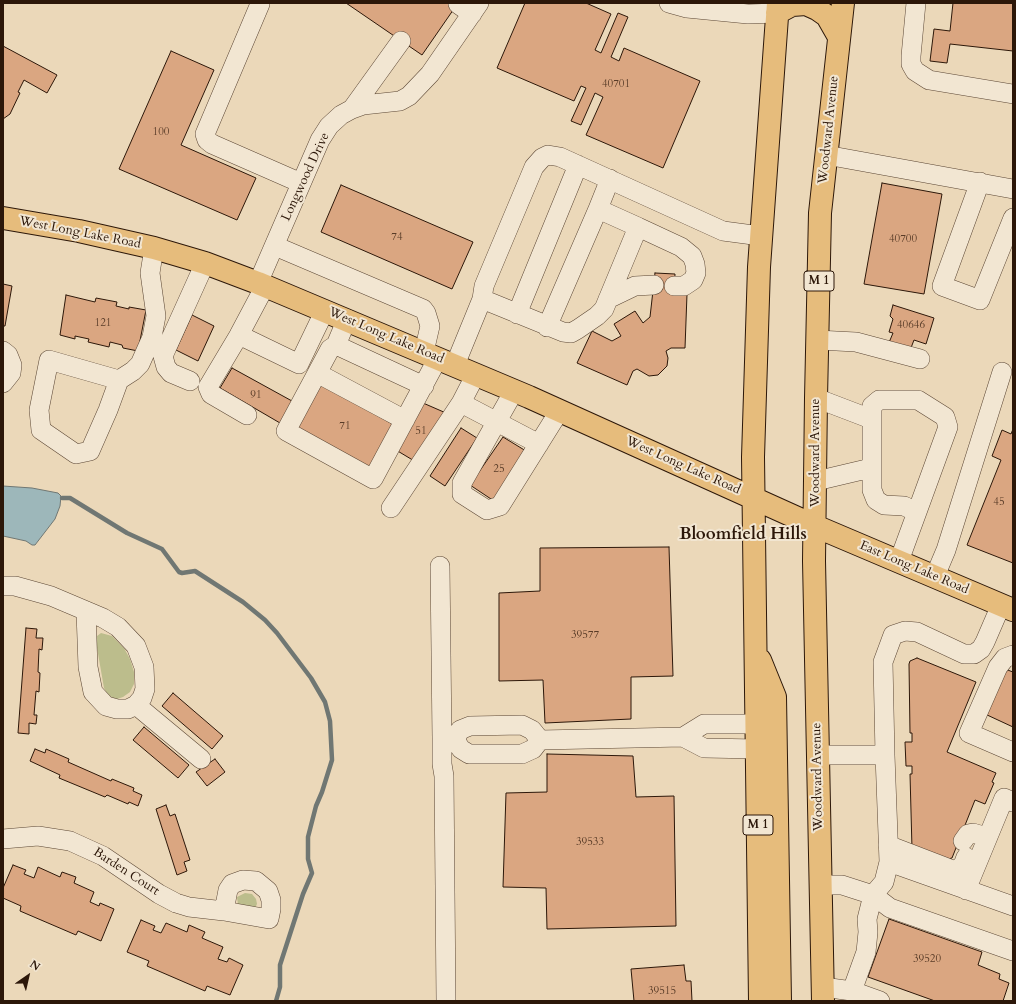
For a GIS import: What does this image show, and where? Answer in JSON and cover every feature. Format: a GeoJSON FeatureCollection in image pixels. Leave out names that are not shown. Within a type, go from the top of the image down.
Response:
{"type":"FeatureCollection","features":[{"type":"Feature","properties":{"kind":"main road","name":"Woodward Avenue"},"geometry":{"type":"LineString","coordinates":[[823,994],[815,526],[816,398],[820,213],[843,3]]}},
{"type":"Feature","properties":{"kind":"main road"},"geometry":{"type":"LineString","coordinates":[[777,8],[806,4],[827,16],[839,36]]}},
{"type":"Feature","properties":{"kind":"main road","name":"M 1"},"geometry":{"type":"LineString","coordinates":[[760,1001],[753,457],[761,236],[777,8]]}},
{"type":"Feature","properties":{"kind":"main road","name":"West Long Lake Road"},"geometry":{"type":"LineString","coordinates":[[3,218],[79,231],[154,248],[205,263],[262,284],[560,410],[815,526]]}},
{"type":"Feature","properties":{"kind":"main road","name":"East Long Lake Road"},"geometry":{"type":"LineString","coordinates":[[815,526],[1007,608]]}},
{"type":"Feature","properties":{"kind":"main road"},"geometry":{"type":"LineString","coordinates":[[756,650],[775,697],[780,1001]]}},
{"type":"Feature","properties":{"kind":"street"},"geometry":{"type":"LineString","coordinates":[[669,3],[687,8],[748,14],[777,8]]}},
{"type":"Feature","properties":{"kind":"street"},"geometry":{"type":"LineString","coordinates":[[916,3],[911,56],[911,64],[915,71],[929,80],[1013,94]]}},
{"type":"Feature","properties":{"kind":"street"},"geometry":{"type":"LineString","coordinates":[[260,4],[205,134],[207,140],[212,144],[250,168],[302,183]]}},
{"type":"Feature","properties":{"kind":"street","name":"Longwood Drive"},"geometry":{"type":"LineString","coordinates":[[247,415],[211,394],[208,387],[239,335],[262,284],[275,246],[324,132],[335,120],[352,109],[363,105],[400,101],[409,96],[430,74],[469,7]]}},
{"type":"Feature","properties":{"kind":"street"},"geometry":{"type":"LineString","coordinates":[[352,109],[400,41]]}},
{"type":"Feature","properties":{"kind":"street"},"geometry":{"type":"LineString","coordinates":[[347,319],[336,345],[330,349],[286,430],[372,479],[439,358],[482,299],[484,286],[538,162],[548,155],[555,155],[723,231],[761,236]]}},
{"type":"Feature","properties":{"kind":"street"},"geometry":{"type":"LineString","coordinates":[[826,155],[1013,189]]}},
{"type":"Feature","properties":{"kind":"street"},"geometry":{"type":"LineString","coordinates":[[517,314],[578,165]]}},
{"type":"Feature","properties":{"kind":"street"},"geometry":{"type":"LineString","coordinates":[[547,327],[610,179]]}},
{"type":"Feature","properties":{"kind":"street"},"geometry":{"type":"LineString","coordinates":[[980,182],[942,286],[980,300],[1013,218]]}},
{"type":"Feature","properties":{"kind":"street"},"geometry":{"type":"LineString","coordinates":[[598,209],[681,247],[692,256],[696,264],[696,273],[693,280],[684,286],[674,286]]}},
{"type":"Feature","properties":{"kind":"street"},"geometry":{"type":"LineString","coordinates":[[482,299],[547,327],[571,333],[578,330],[604,308],[638,227]]}},
{"type":"Feature","properties":{"kind":"street"},"geometry":{"type":"LineString","coordinates":[[275,246],[423,309],[428,319],[439,358]]}},
{"type":"Feature","properties":{"kind":"street"},"geometry":{"type":"LineString","coordinates":[[119,380],[49,360],[38,410],[41,430],[76,454],[90,451],[119,380],[133,371],[140,364],[154,328],[156,316],[150,273],[154,248]]}},
{"type":"Feature","properties":{"kind":"street"},"geometry":{"type":"LineString","coordinates":[[190,381],[171,373],[166,368],[163,356],[205,263]]}},
{"type":"Feature","properties":{"kind":"street"},"geometry":{"type":"LineString","coordinates":[[608,299],[635,286],[654,285]]}},
{"type":"Feature","properties":{"kind":"street"},"geometry":{"type":"LineString","coordinates":[[239,335],[299,364],[325,310]]}},
{"type":"Feature","properties":{"kind":"street"},"geometry":{"type":"LineString","coordinates":[[818,340],[856,342],[920,359]]}},
{"type":"Feature","properties":{"kind":"street"},"geometry":{"type":"LineString","coordinates":[[336,345],[424,386]]}},
{"type":"Feature","properties":{"kind":"street"},"geometry":{"type":"LineString","coordinates":[[3,351],[8,355],[12,366],[11,373],[3,383]]}},
{"type":"Feature","properties":{"kind":"street"},"geometry":{"type":"LineString","coordinates":[[935,576],[946,550],[1002,372]]}},
{"type":"Feature","properties":{"kind":"street"},"geometry":{"type":"LineString","coordinates":[[317,373],[405,420]]}},
{"type":"Feature","properties":{"kind":"street"},"geometry":{"type":"LineString","coordinates":[[391,508],[461,403],[476,374]]}},
{"type":"Feature","properties":{"kind":"street"},"geometry":{"type":"LineString","coordinates":[[514,391],[497,424],[462,482],[462,494],[487,510],[500,506],[560,410]]}},
{"type":"Feature","properties":{"kind":"street"},"geometry":{"type":"LineString","coordinates":[[816,398],[871,419]]}},
{"type":"Feature","properties":{"kind":"street"},"geometry":{"type":"LineString","coordinates":[[899,561],[917,512],[948,427],[945,417],[918,400],[879,400],[872,406],[872,490],[876,500],[884,505],[904,506],[917,512]]}},
{"type":"Feature","properties":{"kind":"street"},"geometry":{"type":"LineString","coordinates":[[461,403],[497,424],[539,444]]}},
{"type":"Feature","properties":{"kind":"street"},"geometry":{"type":"LineString","coordinates":[[816,481],[871,468]]}},
{"type":"Feature","properties":{"kind":"street"},"geometry":{"type":"LineString","coordinates":[[440,566],[448,739],[442,764],[444,776],[446,1001]]}},
{"type":"Feature","properties":{"kind":"street"},"geometry":{"type":"LineString","coordinates":[[3,586],[15,586],[51,596],[86,612],[118,627],[136,646],[144,666],[146,679],[142,698],[136,705],[128,709],[117,709],[106,706],[98,700],[93,692],[88,667],[86,612]]}},
{"type":"Feature","properties":{"kind":"street"},"geometry":{"type":"LineString","coordinates":[[852,991],[866,952],[868,932],[867,919],[873,895],[884,882],[889,854],[883,662],[893,635],[905,631],[917,632],[964,654],[974,654],[981,649],[1007,608]]}},
{"type":"Feature","properties":{"kind":"street"},"geometry":{"type":"LineString","coordinates":[[1013,655],[1005,658],[998,667],[969,733],[1013,752]]}},
{"type":"Feature","properties":{"kind":"street"},"geometry":{"type":"LineString","coordinates":[[136,705],[201,759]]}},
{"type":"Feature","properties":{"kind":"street"},"geometry":{"type":"LineString","coordinates":[[683,737],[704,724],[757,724]]}},
{"type":"Feature","properties":{"kind":"street"},"geometry":{"type":"LineString","coordinates":[[448,739],[460,730],[470,726],[522,725],[532,730],[540,740]]}},
{"type":"Feature","properties":{"kind":"street"},"geometry":{"type":"LineString","coordinates":[[448,739],[469,754],[522,754],[533,748],[540,740],[683,737],[704,748],[757,749]]}},
{"type":"Feature","properties":{"kind":"street"},"geometry":{"type":"LineString","coordinates":[[818,755],[885,755]]}},
{"type":"Feature","properties":{"kind":"street"},"geometry":{"type":"LineString","coordinates":[[889,854],[953,870],[958,869],[963,865],[971,844],[1004,798],[1013,802]]}},
{"type":"Feature","properties":{"kind":"street","name":"Barden Court"},"geometry":{"type":"LineString","coordinates":[[3,839],[38,836],[70,841],[103,856],[159,894],[176,903],[189,907],[224,911]]}},
{"type":"Feature","properties":{"kind":"street"},"geometry":{"type":"LineString","coordinates":[[966,890],[971,844]]}},
{"type":"Feature","properties":{"kind":"street"},"geometry":{"type":"LineString","coordinates":[[889,854],[966,890],[1013,906]]}},
{"type":"Feature","properties":{"kind":"street"},"geometry":{"type":"LineString","coordinates":[[820,886],[842,885],[873,895],[890,908],[1013,951]]}},
{"type":"Feature","properties":{"kind":"street"},"geometry":{"type":"LineString","coordinates":[[823,994],[852,991],[880,1001]]}},
{"type":"Feature","properties":{"kind":"green space"},"geometry":{"type":"Polygon","coordinates":[[[101,633],[112,636],[124,648],[130,659],[134,672],[134,684],[130,692],[117,699],[109,697],[104,688],[96,642],[97,636],[101,633]]]}},
{"type":"Feature","properties":{"kind":"green space"},"geometry":{"type":"Polygon","coordinates":[[[245,893],[252,894],[256,899],[257,904],[255,908],[238,905],[237,897],[245,893]]]}},
{"type":"Feature","properties":{"kind":"water"},"geometry":{"type":"Polygon","coordinates":[[[3,486],[32,488],[58,493],[61,496],[60,506],[55,519],[35,545],[32,545],[26,541],[3,536],[3,486]]]}},
{"type":"Feature","properties":{"kind":"building"},"geometry":{"type":"Polygon","coordinates":[[[346,3],[458,3],[422,55],[346,3]]]}},
{"type":"Feature","properties":{"kind":"building"},"geometry":{"type":"Polygon","coordinates":[[[525,3],[586,3],[611,14],[595,50],[601,53],[618,13],[628,17],[611,57],[619,61],[624,48],[700,81],[663,168],[586,135],[603,97],[595,93],[581,125],[571,121],[586,88],[581,86],[574,101],[497,68],[525,3]]]}},
{"type":"Feature","properties":{"kind":"building"},"geometry":{"type":"Polygon","coordinates":[[[953,3],[1013,3],[1013,51],[950,44],[947,63],[930,61],[934,29],[950,31],[953,3]]]}},
{"type":"Feature","properties":{"kind":"building"},"geometry":{"type":"Polygon","coordinates":[[[3,46],[57,75],[47,93],[24,80],[18,92],[20,93],[10,114],[3,119],[3,46]]]}},
{"type":"Feature","properties":{"kind":"building"},"geometry":{"type":"Polygon","coordinates":[[[171,51],[214,70],[181,145],[256,178],[237,220],[119,169],[171,51]]]}},
{"type":"Feature","properties":{"kind":"building"},"geometry":{"type":"Polygon","coordinates":[[[882,183],[942,194],[924,294],[864,284],[882,183]]]}},
{"type":"Feature","properties":{"kind":"building"},"geometry":{"type":"Polygon","coordinates":[[[341,185],[473,242],[452,289],[321,232],[341,185]]]}},
{"type":"Feature","properties":{"kind":"building"},"geometry":{"type":"Polygon","coordinates":[[[655,273],[675,274],[674,294],[687,294],[685,348],[671,348],[666,351],[668,358],[667,366],[658,375],[649,376],[637,369],[633,371],[627,385],[577,363],[592,331],[612,341],[621,336],[614,324],[635,311],[643,323],[650,317],[655,273]]]}},
{"type":"Feature","properties":{"kind":"building"},"geometry":{"type":"Polygon","coordinates":[[[3,284],[12,286],[5,326],[3,326],[3,284]]]}},
{"type":"Feature","properties":{"kind":"building"},"geometry":{"type":"Polygon","coordinates":[[[66,295],[95,302],[96,298],[117,302],[116,306],[129,309],[129,307],[146,310],[138,351],[123,348],[122,345],[110,342],[109,347],[88,342],[89,339],[75,336],[75,339],[60,335],[66,295]]]}},
{"type":"Feature","properties":{"kind":"building"},"geometry":{"type":"Polygon","coordinates":[[[893,305],[934,318],[926,344],[914,340],[909,353],[888,345],[893,333],[889,332],[893,319],[890,316],[893,305]]]}},
{"type":"Feature","properties":{"kind":"building"},"geometry":{"type":"Polygon","coordinates":[[[192,315],[214,326],[198,361],[176,350],[192,315]]]}},
{"type":"Feature","properties":{"kind":"building"},"geometry":{"type":"Polygon","coordinates":[[[232,368],[292,401],[280,423],[220,388],[232,368]]]}},
{"type":"Feature","properties":{"kind":"building"},"geometry":{"type":"Polygon","coordinates":[[[318,382],[396,426],[372,469],[294,426],[318,382]]]}},
{"type":"Feature","properties":{"kind":"building"},"geometry":{"type":"Polygon","coordinates":[[[423,403],[446,413],[416,462],[396,450],[423,403]]]}},
{"type":"Feature","properties":{"kind":"building"},"geometry":{"type":"Polygon","coordinates":[[[461,428],[477,438],[445,486],[430,476],[461,428]]]}},
{"type":"Feature","properties":{"kind":"building"},"geometry":{"type":"Polygon","coordinates":[[[1013,429],[1013,563],[967,545],[1001,460],[992,456],[1002,430],[1011,434],[1013,429]]]}},
{"type":"Feature","properties":{"kind":"building"},"geometry":{"type":"Polygon","coordinates":[[[503,437],[526,451],[494,501],[470,485],[503,437]]]}},
{"type":"Feature","properties":{"kind":"building"},"geometry":{"type":"Polygon","coordinates":[[[669,547],[673,676],[631,677],[631,719],[545,723],[543,680],[499,681],[499,593],[540,591],[540,548],[669,547]]]}},
{"type":"Feature","properties":{"kind":"building"},"geometry":{"type":"Polygon","coordinates":[[[26,628],[37,629],[36,638],[43,638],[42,650],[39,649],[39,692],[36,691],[34,715],[37,715],[36,724],[29,723],[29,734],[18,733],[26,628]]]}},
{"type":"Feature","properties":{"kind":"building"},"geometry":{"type":"Polygon","coordinates":[[[917,658],[976,682],[947,752],[996,773],[992,782],[994,783],[985,804],[975,800],[952,858],[941,861],[912,849],[910,774],[912,774],[912,766],[906,766],[905,742],[912,742],[912,733],[910,733],[909,664],[910,661],[917,658]]]}},
{"type":"Feature","properties":{"kind":"building"},"geometry":{"type":"Polygon","coordinates":[[[1005,669],[1013,672],[1013,727],[985,714],[1005,669]]]}},
{"type":"Feature","properties":{"kind":"building"},"geometry":{"type":"Polygon","coordinates":[[[173,693],[223,736],[212,749],[162,706],[173,693]]]}},
{"type":"Feature","properties":{"kind":"building"},"geometry":{"type":"Polygon","coordinates":[[[144,727],[189,765],[178,778],[133,740],[144,727]]]}},
{"type":"Feature","properties":{"kind":"building"},"geometry":{"type":"Polygon","coordinates":[[[35,749],[45,753],[46,749],[69,759],[68,762],[111,781],[112,779],[134,788],[133,791],[142,795],[138,806],[129,802],[128,804],[107,795],[105,797],[59,778],[60,775],[30,761],[35,749]]]}},
{"type":"Feature","properties":{"kind":"building"},"geometry":{"type":"Polygon","coordinates":[[[547,754],[633,756],[636,797],[674,796],[676,926],[547,929],[546,888],[503,887],[506,793],[547,792],[547,754]]]}},
{"type":"Feature","properties":{"kind":"building"},"geometry":{"type":"Polygon","coordinates":[[[215,759],[225,772],[207,786],[196,772],[215,759]]]}},
{"type":"Feature","properties":{"kind":"building"},"geometry":{"type":"Polygon","coordinates":[[[166,805],[170,816],[175,814],[190,860],[184,862],[187,871],[177,875],[156,809],[166,805]]]}},
{"type":"Feature","properties":{"kind":"building"},"geometry":{"type":"Polygon","coordinates":[[[13,865],[26,870],[24,874],[34,878],[38,867],[60,877],[62,872],[76,877],[74,883],[94,892],[90,902],[99,906],[100,903],[114,909],[101,941],[78,931],[76,935],[20,911],[21,906],[3,898],[3,888],[13,865]]]}},
{"type":"Feature","properties":{"kind":"building"},"geometry":{"type":"Polygon","coordinates":[[[889,919],[982,952],[978,965],[1000,974],[999,979],[1009,983],[1003,1001],[935,1001],[868,977],[889,919]]]}},
{"type":"Feature","properties":{"kind":"building"},"geometry":{"type":"Polygon","coordinates":[[[141,920],[155,926],[153,930],[161,933],[166,923],[187,932],[189,925],[205,932],[202,938],[223,947],[218,959],[227,962],[229,958],[243,965],[230,995],[207,986],[205,991],[147,966],[149,961],[127,952],[141,920]]]}},
{"type":"Feature","properties":{"kind":"building"},"geometry":{"type":"Polygon","coordinates":[[[684,965],[686,981],[691,981],[692,1001],[634,1001],[631,969],[684,965]]]}},
{"type":"Feature","properties":{"kind":"waterway"},"geometry":{"type":"LineString","coordinates":[[62,498],[70,498],[127,533],[162,549],[179,572],[195,571],[243,602],[265,620],[277,633],[311,678],[325,702],[330,721],[332,760],[316,806],[308,837],[308,859],[312,873],[303,894],[280,965],[280,987],[276,1001]]}},
{"type":"Feature","properties":{"kind":"district","name":"Bloomfield Hills"},"geometry":{"type":"Point","coordinates":[743,535]}}]}
